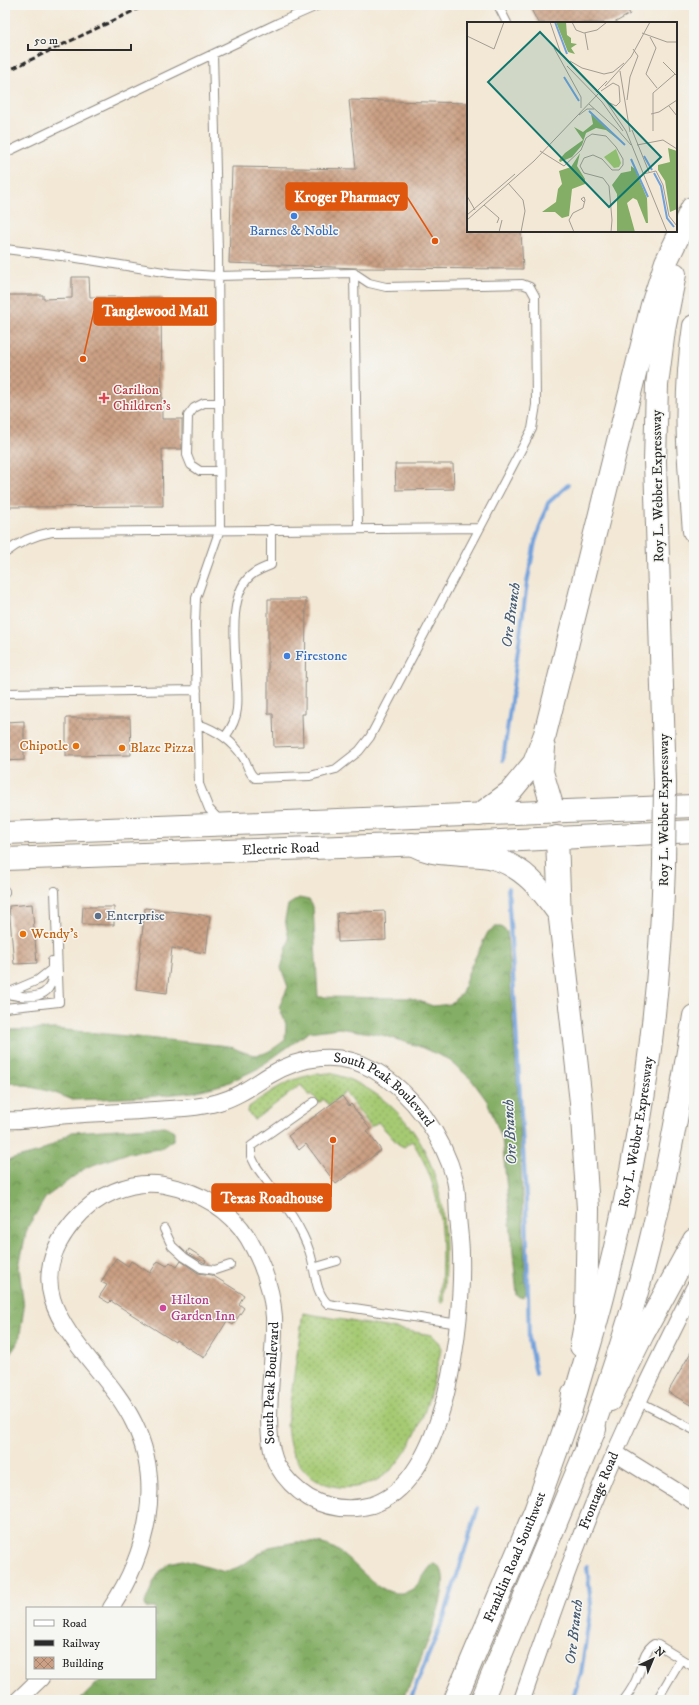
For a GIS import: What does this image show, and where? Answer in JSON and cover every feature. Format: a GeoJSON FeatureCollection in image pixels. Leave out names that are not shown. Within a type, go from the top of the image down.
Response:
{"type":"FeatureCollection","features":[{"type":"Feature","properties":{"kind":"main road"},"geometry":{"type":"LineString","coordinates":[[480,815],[510,792],[534,763],[545,734],[652,305],[666,262],[693,205]]}},
{"type":"Feature","properties":{"kind":"main road","name":"Roy L. Webber Expressway"},"geometry":{"type":"LineString","coordinates":[[570,1413],[604,1294],[624,1204],[640,1123],[650,1049],[662,926],[665,783],[655,461],[657,385],[664,330],[674,274],[693,205]]}},
{"type":"Feature","properties":{"kind":"main road"},"geometry":{"type":"LineString","coordinates":[[694,326],[690,354],[687,445],[694,531]]}},
{"type":"Feature","properties":{"kind":"main road"},"geometry":{"type":"LineString","coordinates":[[545,734],[542,772],[554,812],[557,837],[560,914],[581,1102],[588,1209],[586,1319],[570,1413]]}},
{"type":"Feature","properties":{"kind":"main road"},"geometry":{"type":"LineString","coordinates":[[554,812],[694,806]]}},
{"type":"Feature","properties":{"kind":"main road","name":"Electric Road"},"geometry":{"type":"LineString","coordinates":[[5,833],[554,812]]}},
{"type":"Feature","properties":{"kind":"main road","name":"Electric Road"},"geometry":{"type":"LineString","coordinates":[[5,859],[411,844],[694,831]]}},
{"type":"Feature","properties":{"kind":"main road"},"geometry":{"type":"LineString","coordinates":[[411,844],[427,852],[492,857],[512,865],[526,875],[542,891],[560,914]]}},
{"type":"Feature","properties":{"kind":"main road"},"geometry":{"type":"LineString","coordinates":[[587,1445],[614,1368],[640,1283],[654,1230],[670,1153],[694,1016]]}},
{"type":"Feature","properties":{"kind":"main road"},"geometry":{"type":"LineString","coordinates":[[587,1445],[643,1334],[694,1240]]}},
{"type":"Feature","properties":{"kind":"main road","name":"Franklin Road Southwest"},"geometry":{"type":"LineString","coordinates":[[455,1700],[535,1511],[570,1413]]}},
{"type":"Feature","properties":{"kind":"main road","name":"Franklin Road Southwest"},"geometry":{"type":"LineString","coordinates":[[482,1700],[587,1445]]}},
{"type":"Feature","properties":{"kind":"street","name":"South Peak Boulevard"},"geometry":{"type":"LineString","coordinates":[[5,1120],[12,1121],[50,1116],[183,1108],[220,1102],[248,1089],[273,1073],[306,1059],[338,1057],[372,1070],[409,1098],[438,1135],[455,1182],[462,1255],[458,1324],[448,1386],[435,1429],[420,1464],[401,1488],[378,1503],[350,1510],[320,1504],[295,1489],[276,1463],[269,1434],[274,1316],[269,1285],[258,1254],[239,1224],[215,1203],[188,1190],[156,1184],[126,1187],[100,1198],[76,1217],[58,1241],[49,1266],[49,1293],[61,1320],[77,1345],[111,1388],[134,1421],[147,1457],[150,1492],[147,1522],[140,1551],[122,1591],[112,1607]]}},
{"type":"Feature","properties":{"kind":"street","name":"Frontage Road"},"geometry":{"type":"LineString","coordinates":[[522,1700],[594,1501],[638,1401],[694,1288]]}},
{"type":"Feature","properties":{"kind":"street"},"geometry":{"type":"LineString","coordinates":[[615,1453],[694,1502]]}},
{"type":"Feature","properties":{"kind":"street"},"geometry":{"type":"LineString","coordinates":[[18,1700],[41,1679]]}},
{"type":"Feature","properties":{"kind":"lane"},"geometry":{"type":"LineString","coordinates":[[5,153],[319,5]]}},
{"type":"Feature","properties":{"kind":"lane"},"geometry":{"type":"LineString","coordinates":[[498,5],[506,22]]}},
{"type":"Feature","properties":{"kind":"lane"},"geometry":{"type":"LineString","coordinates":[[213,54],[218,276],[220,529],[196,598],[195,625],[199,784],[209,808],[224,825]]}},
{"type":"Feature","properties":{"kind":"lane"},"geometry":{"type":"LineString","coordinates":[[5,250],[76,258],[170,273],[218,276],[354,273],[369,283],[386,287],[522,284],[530,287],[535,296],[536,405],[532,429],[479,528],[414,657],[370,737],[359,751],[345,764],[336,769],[310,776],[255,778],[250,774],[244,758],[225,737],[212,729],[198,724]]}},
{"type":"Feature","properties":{"kind":"lane"},"geometry":{"type":"LineString","coordinates":[[354,273],[358,528]]}},
{"type":"Feature","properties":{"kind":"lane"},"geometry":{"type":"LineString","coordinates":[[219,403],[204,403],[194,408],[188,416],[187,455],[191,465],[200,471],[219,471]]}},
{"type":"Feature","properties":{"kind":"lane"},"geometry":{"type":"LineString","coordinates":[[5,553],[16,544],[40,534],[52,532],[271,528],[479,528]]}},
{"type":"Feature","properties":{"kind":"lane"},"geometry":{"type":"LineString","coordinates":[[225,737],[233,726],[237,710],[234,611],[242,587],[246,582],[253,574],[271,565],[271,528]]}},
{"type":"Feature","properties":{"kind":"lane"},"geometry":{"type":"LineString","coordinates":[[5,693],[197,690]]}},
{"type":"Feature","properties":{"kind":"lane"},"geometry":{"type":"LineString","coordinates":[[5,1008],[59,1002],[55,891]]}},
{"type":"Feature","properties":{"kind":"lane"},"geometry":{"type":"LineString","coordinates":[[6,994],[23,997],[39,996],[47,991],[53,983],[50,936],[56,930]]}},
{"type":"Feature","properties":{"kind":"lane"},"geometry":{"type":"LineString","coordinates":[[6,994],[38,980],[52,970]]}},
{"type":"Feature","properties":{"kind":"lane"},"geometry":{"type":"LineString","coordinates":[[314,1102],[251,1146],[252,1156],[256,1166],[300,1228],[310,1253],[318,1290],[322,1298],[328,1304],[458,1324]]}},
{"type":"Feature","properties":{"kind":"lane"},"geometry":{"type":"LineString","coordinates":[[164,1230],[172,1246],[184,1257],[201,1268],[215,1270],[230,1265]]}},
{"type":"Feature","properties":{"kind":"lane"},"geometry":{"type":"LineString","coordinates":[[313,1268],[337,1261]]}},
{"type":"Feature","properties":{"kind":"lane"},"geometry":{"type":"LineString","coordinates":[[638,1401],[694,1430]]}},
{"type":"Feature","properties":{"kind":"lane"},"geometry":{"type":"LineString","coordinates":[[624,1700],[639,1675],[644,1657],[650,1647],[654,1644],[694,1667]]}},
{"type":"Feature","properties":{"kind":"lane"},"geometry":{"type":"LineString","coordinates":[[657,1700],[681,1659]]}},
{"type":"Feature","properties":{"kind":"green space"},"geometry":{"type":"Polygon","coordinates":[[[299,898],[309,900],[313,906],[318,997],[411,998],[433,1006],[450,1004],[462,993],[470,968],[488,932],[495,927],[501,927],[507,932],[518,1098],[526,1292],[523,1298],[517,1295],[502,1138],[487,1101],[471,1079],[448,1059],[418,1046],[382,1035],[339,1028],[309,1032],[257,1069],[225,1084],[193,1092],[147,1097],[73,1100],[52,1092],[5,1081],[5,1030],[55,1029],[229,1046],[246,1053],[258,1055],[270,1051],[285,1040],[286,1024],[279,1007],[288,987],[281,968],[289,940],[285,919],[288,905],[299,898]]]}},
{"type":"Feature","properties":{"kind":"green space"},"geometry":{"type":"Polygon","coordinates":[[[330,1073],[357,1083],[374,1092],[389,1104],[413,1131],[426,1153],[435,1176],[444,1226],[445,1277],[443,1303],[440,1302],[442,1239],[440,1218],[431,1179],[423,1160],[412,1141],[404,1147],[398,1144],[378,1122],[371,1127],[345,1092],[328,1105],[324,1099],[319,1103],[312,1094],[309,1096],[301,1085],[254,1120],[248,1112],[249,1107],[287,1083],[306,1076],[330,1073]]]}},
{"type":"Feature","properties":{"kind":"green space"},"geometry":{"type":"Polygon","coordinates":[[[165,1126],[174,1131],[174,1139],[160,1149],[128,1153],[87,1167],[46,1197],[27,1228],[19,1267],[24,1308],[19,1341],[5,1362],[5,1161],[40,1152],[72,1132],[165,1126]]]}},
{"type":"Feature","properties":{"kind":"green space"},"geometry":{"type":"Polygon","coordinates":[[[303,1313],[432,1335],[440,1343],[441,1350],[426,1409],[414,1436],[407,1450],[398,1462],[387,1473],[374,1481],[360,1486],[346,1488],[332,1486],[318,1480],[306,1471],[296,1459],[290,1447],[287,1424],[303,1313]]]}},
{"type":"Feature","properties":{"kind":"green space"},"geometry":{"type":"Polygon","coordinates":[[[296,1542],[327,1545],[345,1556],[371,1580],[391,1592],[401,1593],[414,1588],[433,1564],[441,1570],[443,1584],[440,1604],[433,1627],[403,1700],[80,1700],[99,1681],[107,1679],[156,1679],[156,1607],[146,1607],[145,1604],[153,1583],[160,1571],[169,1563],[183,1560],[225,1572],[241,1566],[269,1547],[296,1542]]]}},
{"type":"Feature","properties":{"kind":"building"},"geometry":{"type":"Polygon","coordinates":[[[529,5],[625,5],[630,14],[616,22],[538,22],[529,5]]]}},
{"type":"Feature","properties":{"kind":"building"},"geometry":{"type":"Polygon","coordinates":[[[349,100],[467,103],[467,232],[521,232],[523,269],[357,268],[229,263],[232,167],[356,169],[349,100]]]}},
{"type":"Feature","properties":{"kind":"building"},"geometry":{"type":"Polygon","coordinates":[[[72,277],[89,277],[90,297],[161,297],[162,419],[182,419],[182,449],[162,449],[163,506],[5,507],[5,295],[43,295],[43,299],[72,298],[72,277]]]}},
{"type":"Feature","properties":{"kind":"building"},"geometry":{"type":"Polygon","coordinates":[[[395,464],[453,464],[454,489],[396,490],[395,464]]]}},
{"type":"Feature","properties":{"kind":"building","name":"Firestone"},"geometry":{"type":"Polygon","coordinates":[[[268,599],[306,599],[305,714],[302,714],[303,746],[274,747],[273,714],[268,714],[268,599]]]}},
{"type":"Feature","properties":{"kind":"building"},"geometry":{"type":"Polygon","coordinates":[[[66,718],[130,718],[131,755],[66,756],[66,718]]]}},
{"type":"Feature","properties":{"kind":"building"},"geometry":{"type":"Polygon","coordinates":[[[24,721],[24,760],[5,761],[5,722],[24,721]]]}},
{"type":"Feature","properties":{"kind":"building","name":"Wendy's"},"geometry":{"type":"Polygon","coordinates":[[[32,904],[37,963],[14,964],[9,906],[32,904]]]}},
{"type":"Feature","properties":{"kind":"building","name":"Enterprise"},"geometry":{"type":"Polygon","coordinates":[[[83,907],[114,907],[114,925],[82,924],[83,907]]]}},
{"type":"Feature","properties":{"kind":"building"},"geometry":{"type":"Polygon","coordinates":[[[145,908],[210,916],[206,953],[172,948],[167,993],[136,989],[145,908]]]}},
{"type":"Feature","properties":{"kind":"building"},"geometry":{"type":"Polygon","coordinates":[[[385,911],[386,940],[338,942],[337,913],[385,911]]]}},
{"type":"Feature","properties":{"kind":"building"},"geometry":{"type":"Polygon","coordinates":[[[342,1096],[349,1106],[351,1104],[370,1129],[367,1131],[381,1150],[336,1184],[306,1144],[299,1150],[288,1136],[342,1096]]]}},
{"type":"Feature","properties":{"kind":"building"},"geometry":{"type":"Polygon","coordinates":[[[189,1249],[206,1260],[205,1263],[187,1253],[189,1249]]]}},
{"type":"Feature","properties":{"kind":"building","name":"Hilton Garden Inn"},"geometry":{"type":"Polygon","coordinates":[[[116,1258],[128,1266],[131,1261],[150,1273],[158,1261],[167,1266],[170,1262],[177,1267],[181,1261],[198,1273],[212,1275],[244,1295],[239,1304],[244,1308],[233,1325],[227,1321],[204,1358],[176,1340],[175,1342],[111,1301],[109,1303],[99,1297],[107,1285],[101,1282],[116,1258]]]}},
{"type":"Feature","properties":{"kind":"building"},"geometry":{"type":"Polygon","coordinates":[[[694,1347],[694,1407],[668,1392],[694,1347]]]}},
{"type":"Feature","properties":{"kind":"waterway","name":"Ore Branch"},"geometry":{"type":"LineString","coordinates":[[503,760],[527,583],[535,542],[548,503],[568,485]]}},
{"type":"Feature","properties":{"kind":"waterway","name":"Ore Branch"},"geometry":{"type":"LineString","coordinates":[[508,888],[526,1199],[529,1341],[536,1374]]}},
{"type":"Feature","properties":{"kind":"waterway"},"geometry":{"type":"LineString","coordinates":[[410,1700],[444,1617],[478,1508]]}},
{"type":"Feature","properties":{"kind":"waterway","name":"Ore Branch"},"geometry":{"type":"LineString","coordinates":[[572,1700],[581,1674],[591,1605],[587,1566]]}},
{"type":"Feature","properties":{"kind":"railway"},"geometry":{"type":"LineString","coordinates":[[5,72],[146,5]]}},
{"type":"Feature","properties":{"kind":"place","name":"Barnes & Noble"},"geometry":{"type":"Point","coordinates":[294,216]}},
{"type":"Feature","properties":{"kind":"place","name":"Kroger Pharmacy"},"geometry":{"type":"Point","coordinates":[435,241]}},
{"type":"Feature","properties":{"kind":"place","name":"Tanglewood Mall"},"geometry":{"type":"Point","coordinates":[83,359]}},
{"type":"Feature","properties":{"kind":"place","name":"Carilion Children's"},"geometry":{"type":"Point","coordinates":[104,398]}},
{"type":"Feature","properties":{"kind":"place","name":"Firestone"},"geometry":{"type":"Point","coordinates":[287,656]}},
{"type":"Feature","properties":{"kind":"place","name":"Chipotle"},"geometry":{"type":"Point","coordinates":[76,746]}},
{"type":"Feature","properties":{"kind":"place","name":"Blaze Pizza"},"geometry":{"type":"Point","coordinates":[122,748]}},
{"type":"Feature","properties":{"kind":"place","name":"Enterprise"},"geometry":{"type":"Point","coordinates":[98,916]}},
{"type":"Feature","properties":{"kind":"place","name":"Wendy's"},"geometry":{"type":"Point","coordinates":[23,934]}},
{"type":"Feature","properties":{"kind":"place","name":"Texas Roadhouse"},"geometry":{"type":"Point","coordinates":[333,1140]}},
{"type":"Feature","properties":{"kind":"place","name":"Hilton Garden Inn"},"geometry":{"type":"Point","coordinates":[163,1308]}}]}
